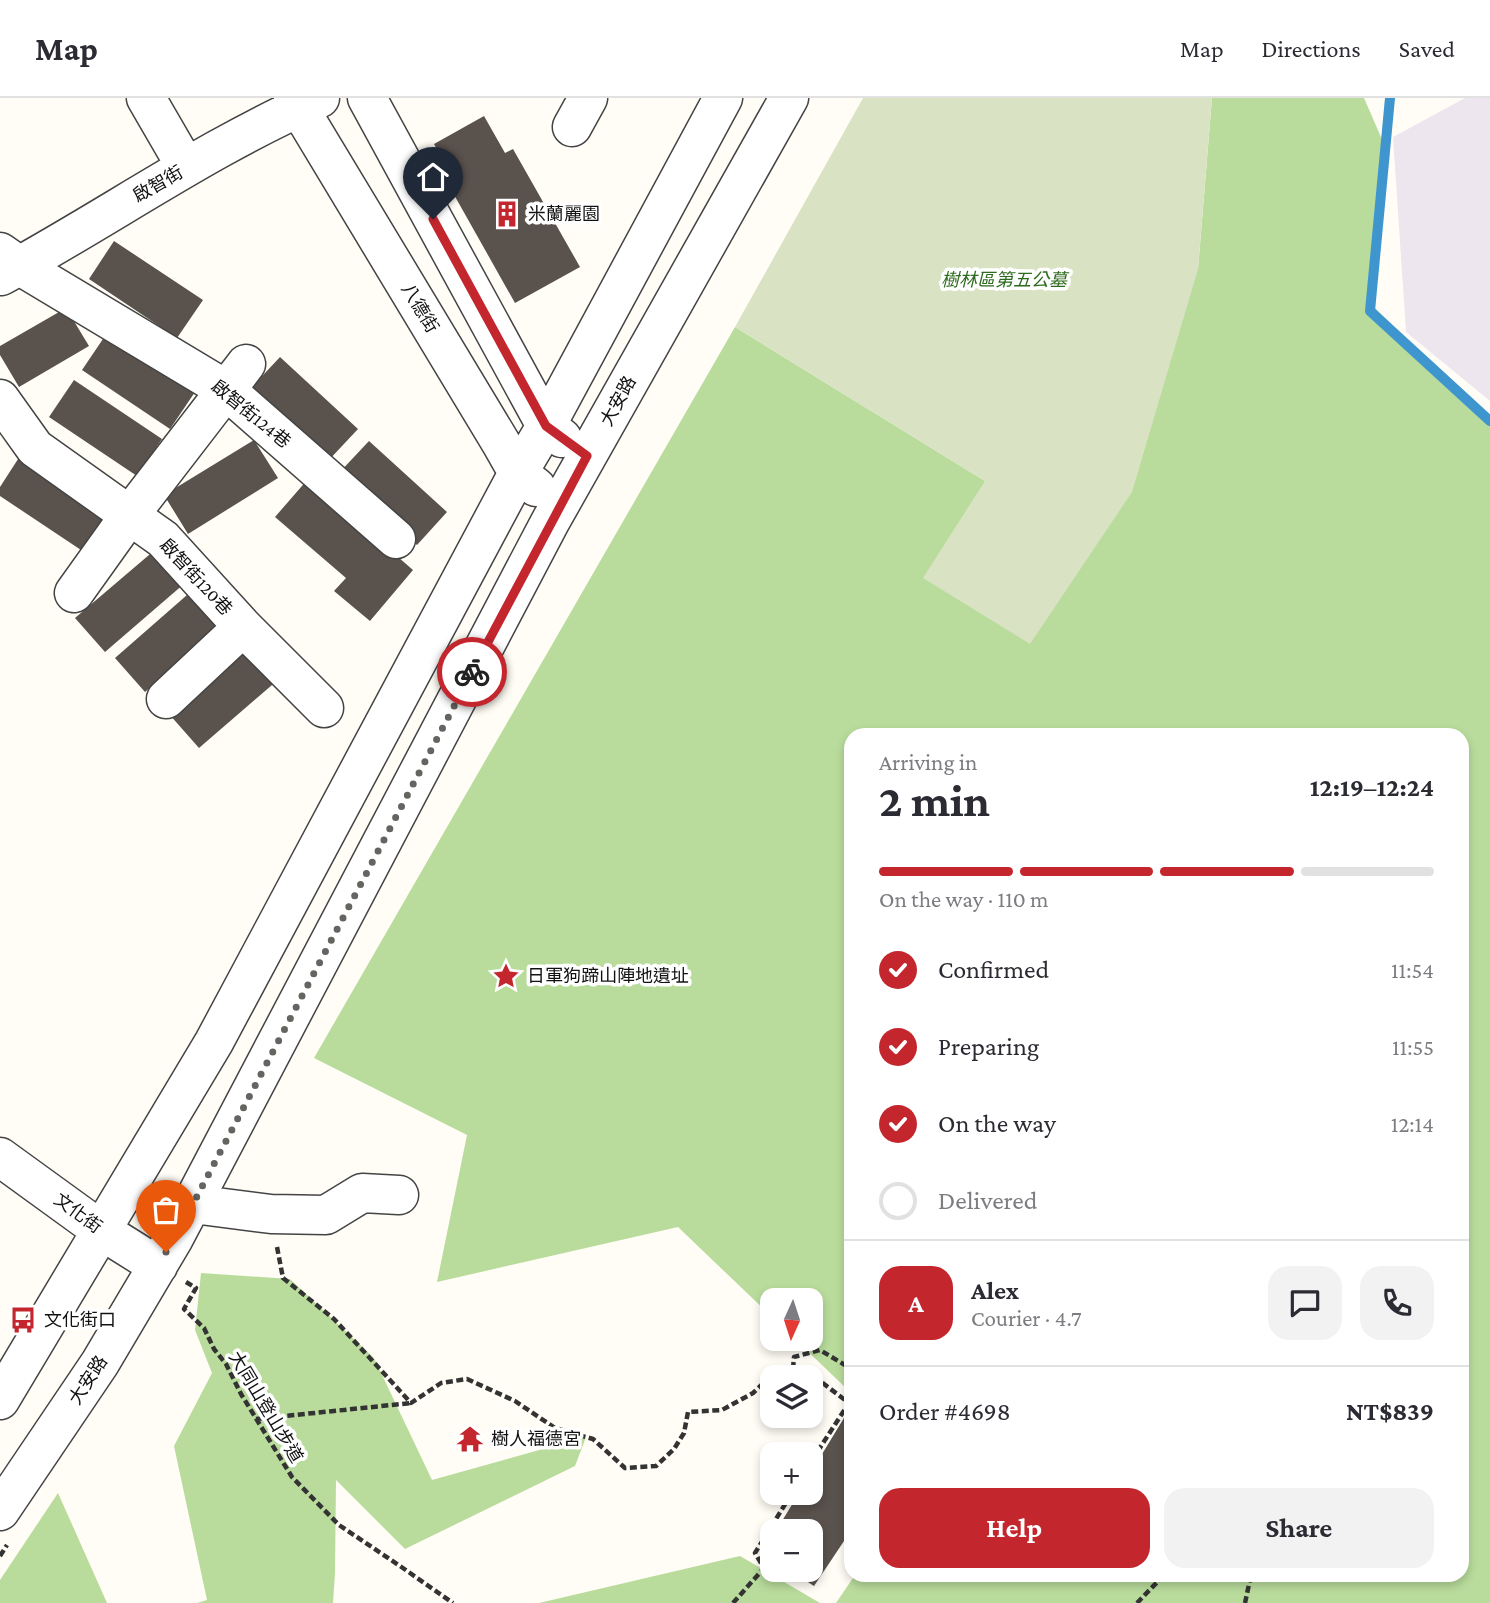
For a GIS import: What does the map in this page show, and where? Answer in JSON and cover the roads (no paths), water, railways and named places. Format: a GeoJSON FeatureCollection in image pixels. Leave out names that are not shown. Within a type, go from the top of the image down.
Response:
{"type":"FeatureCollection","features":[{"type":"Feature","properties":{"kind":"street"},"geometry":{"type":"LineString","coordinates":[[146,98],[186,167]]}},
{"type":"Feature","properties":{"kind":"street"},"geometry":{"type":"LineString","coordinates":[[367,98],[546,426],[587,456]]}},
{"type":"Feature","properties":{"kind":"street"},"geometry":{"type":"LineString","coordinates":[[0,1400],[214,1042],[518,473],[723,98]]}},
{"type":"Feature","properties":{"kind":"street","name":"大安路"},"geometry":{"type":"LineString","coordinates":[[0,1511],[100,1363],[193,1204],[560,505],[789,98]]}},
{"type":"Feature","properties":{"kind":"street","name":"啟智街"},"geometry":{"type":"LineString","coordinates":[[7,265],[304,101]]}},
{"type":"Feature","properties":{"kind":"street","name":"八德街"},"geometry":{"type":"LineString","coordinates":[[304,101],[518,473],[560,505]]}},
{"type":"Feature","properties":{"kind":"street","name":"啟智街124巷"},"geometry":{"type":"LineString","coordinates":[[7,265],[235,376],[396,539]]}},
{"type":"Feature","properties":{"kind":"street"},"geometry":{"type":"LineString","coordinates":[[74,593],[235,376]]}},
{"type":"Feature","properties":{"kind":"street","name":"啟智街120巷"},"geometry":{"type":"LineString","coordinates":[[0,399],[36,448],[163,539],[324,708]]}},
{"type":"Feature","properties":{"kind":"street"},"geometry":{"type":"LineString","coordinates":[[166,699],[243,626]]}},
{"type":"Feature","properties":{"kind":"street","name":"文化街"},"geometry":{"type":"LineString","coordinates":[[0,1157],[103,1231],[158,1266]]}},
{"type":"Feature","properties":{"kind":"street"},"geometry":{"type":"LineString","coordinates":[[193,1204],[271,1214],[326,1215],[362,1193],[399,1195]]}},
{"type":"Feature","properties":{"kind":"waterway"},"geometry":{"type":"LineString","coordinates":[[1390,98],[1370,311],[1490,421]]}},
{"type":"Feature","properties":{"kind":"place","name":"米蘭麗園"},"geometry":{"type":"Point","coordinates":[507,214]}},
{"type":"Feature","properties":{"kind":"place","name":"日軍狗蹄山陣地遺址"},"geometry":{"type":"Point","coordinates":[506,976]}},
{"type":"Feature","properties":{"kind":"place","name":"文化街口"},"geometry":{"type":"Point","coordinates":[23,1320]}},
{"type":"Feature","properties":{"kind":"place","name":"樹人福德宮"},"geometry":{"type":"Point","coordinates":[470,1439]}},
{"type":"Feature","properties":{"kind":"park label","name":"樹林區第五公墓"},"geometry":{"type":"Point","coordinates":[1004,280]}}]}
